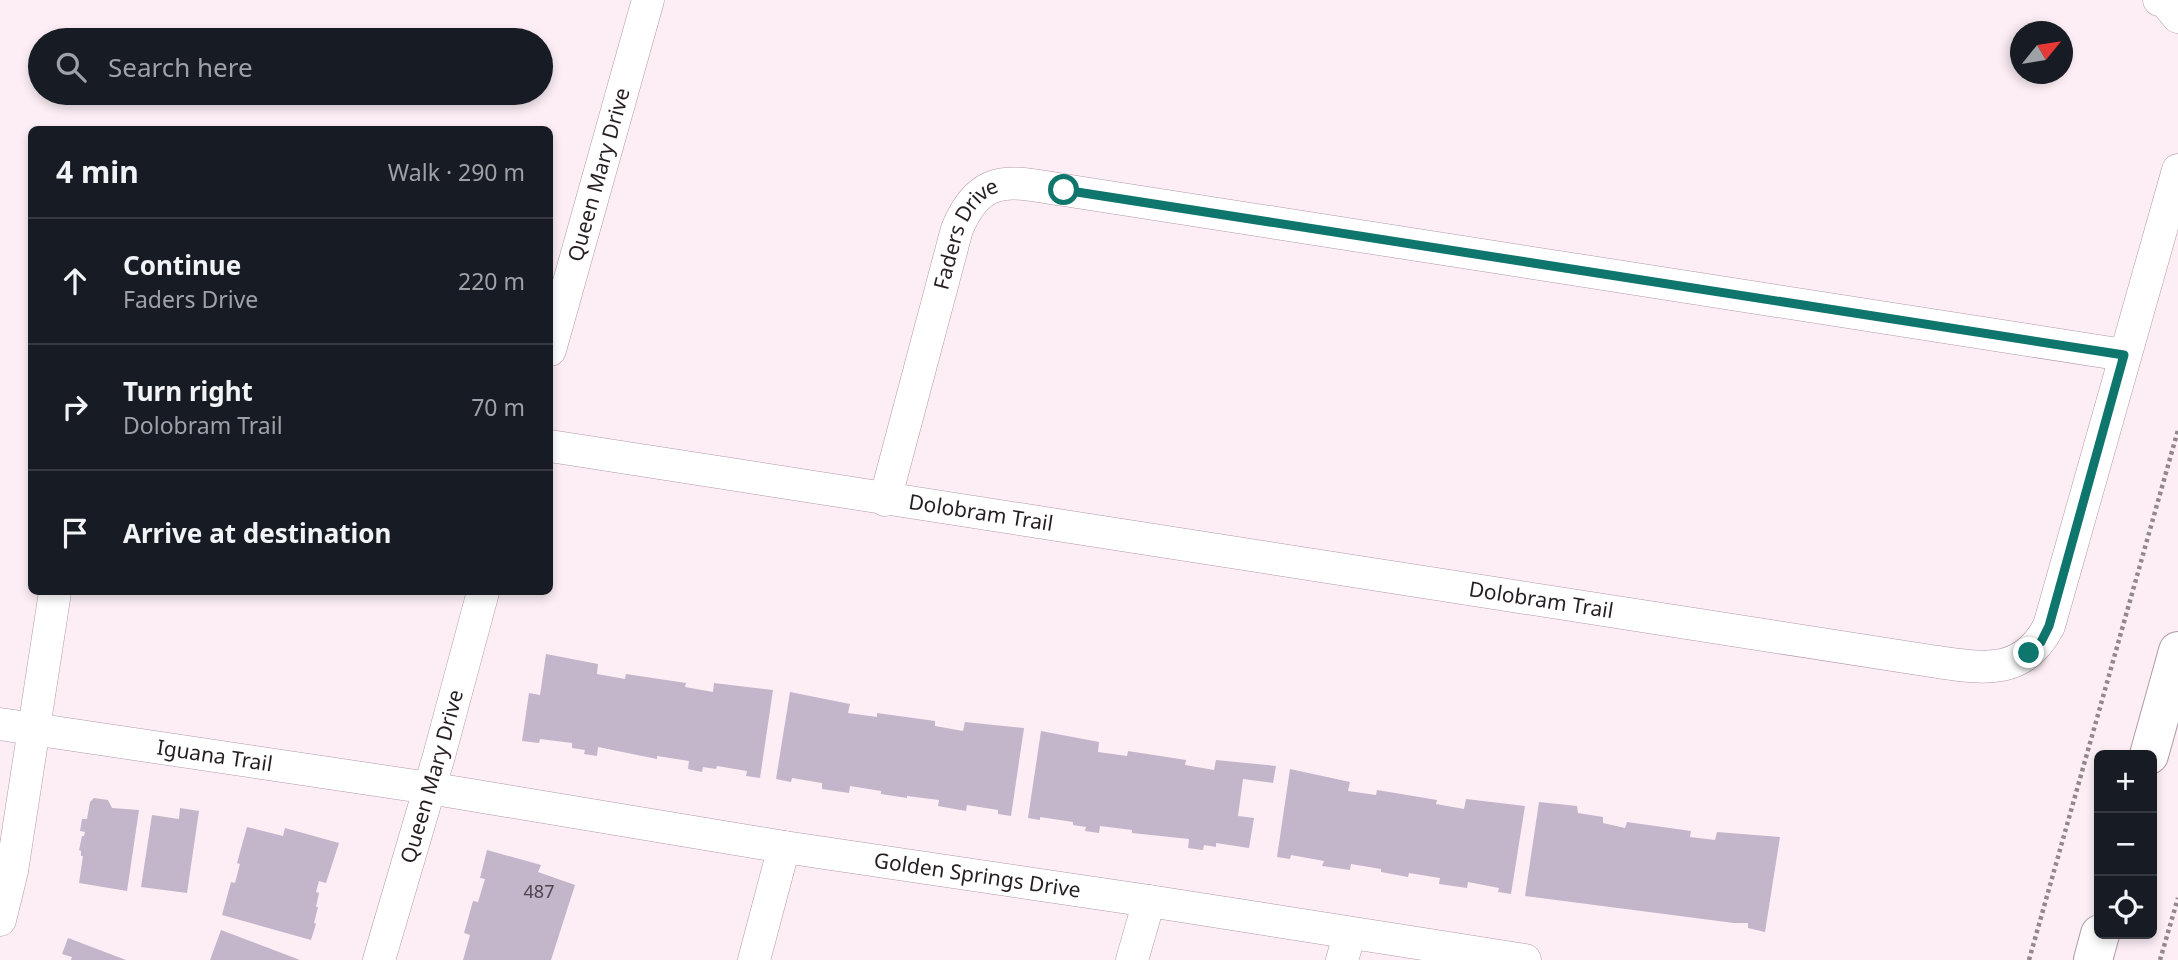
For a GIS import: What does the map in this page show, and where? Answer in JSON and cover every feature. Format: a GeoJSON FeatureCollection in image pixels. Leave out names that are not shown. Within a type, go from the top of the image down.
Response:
{"type":"FeatureCollection","features":[{"type":"Feature","properties":{"kind":"main road"},"geometry":{"type":"LineString","coordinates":[[2150,750],[2178,651]]}},
{"type":"Feature","properties":{"kind":"main road"},"geometry":{"type":"LineString","coordinates":[[2093,960],[2099,939]]}},
{"type":"Feature","properties":{"kind":"street","name":"Queen Mary Drive"},"geometry":{"type":"LineString","coordinates":[[553,339],[648,0]]}},
{"type":"Feature","properties":{"kind":"street"},"geometry":{"type":"LineString","coordinates":[[2159,0],[2164,0],[2178,17]]}},
{"type":"Feature","properties":{"kind":"street","name":"Dolobram Trail"},"geometry":{"type":"LineString","coordinates":[[553,446],[1931,661],[1998,667],[2029,653],[2041,642],[2049,626],[2178,170]]}},
{"type":"Feature","properties":{"kind":"street","name":"Faders Drive"},"geometry":{"type":"LineString","coordinates":[[886,500],[957,229],[964,212],[977,196],[996,185],[1017,183],[1064,190],[2124,355]]}},
{"type":"Feature","properties":{"kind":"street"},"geometry":{"type":"LineString","coordinates":[[0,920],[12,872],[55,595]]}},
{"type":"Feature","properties":{"kind":"street","name":"Queen Mary Drive"},"geometry":{"type":"LineString","coordinates":[[379,960],[482,595]]}},
{"type":"Feature","properties":{"kind":"street","name":"Iguana Trail"},"geometry":{"type":"LineString","coordinates":[[0,724],[429,788]]}},
{"type":"Feature","properties":{"kind":"street","name":"Golden Springs Drive"},"geometry":{"type":"LineString","coordinates":[[429,788],[784,847],[1149,901],[1346,946],[1525,960]]}},
{"type":"Feature","properties":{"kind":"street"},"geometry":{"type":"LineString","coordinates":[[754,960],[784,847]]}},
{"type":"Feature","properties":{"kind":"street"},"geometry":{"type":"LineString","coordinates":[[1132,960],[1149,901]]}},
{"type":"Feature","properties":{"kind":"path"},"geometry":{"type":"LineString","coordinates":[[2029,960],[2178,430]]}},
{"type":"Feature","properties":{"kind":"path"},"geometry":{"type":"LineString","coordinates":[[2160,960],[2178,898]]}},
{"type":"Feature","properties":{"kind":"building"},"geometry":{"type":"Polygon","coordinates":[[[546,654],[598,664],[597,674],[625,679],[626,674],[686,683],[685,687],[713,692],[714,683],[773,690],[760,778],[746,776],[747,771],[717,766],[716,769],[703,767],[702,772],[688,769],[689,761],[657,756],[657,759],[598,747],[597,756],[572,748],[572,743],[540,739],[539,743],[522,741],[529,693],[540,695],[546,654]]]}},
{"type":"Feature","properties":{"kind":"building"},"geometry":{"type":"Polygon","coordinates":[[[790,692],[850,704],[848,713],[877,717],[877,713],[935,721],[935,726],[963,731],[965,722],[1024,728],[1011,816],[998,814],[998,810],[967,805],[966,811],[938,806],[939,800],[881,794],[881,791],[850,786],[849,793],[822,789],[822,783],[792,778],[791,782],[776,779],[790,692]]]}},
{"type":"Feature","properties":{"kind":"building"},"geometry":{"type":"Polygon","coordinates":[[[1041,731],[1099,742],[1098,752],[1127,756],[1128,751],[1186,760],[1185,765],[1214,770],[1216,760],[1276,766],[1273,783],[1243,779],[1238,816],[1254,818],[1249,848],[1216,843],[1216,847],[1204,845],[1203,850],[1188,848],[1189,839],[1132,833],[1132,830],[1100,826],[1099,833],[1085,831],[1086,827],[1073,825],[1073,822],[1028,818],[1041,731]]]}},
{"type":"Feature","properties":{"kind":"building"},"geometry":{"type":"Polygon","coordinates":[[[1290,769],[1350,782],[1348,791],[1376,795],[1377,790],[1437,800],[1436,804],[1464,809],[1466,799],[1525,806],[1511,894],[1498,892],[1499,888],[1468,882],[1467,888],[1439,884],[1440,878],[1409,873],[1408,877],[1351,864],[1350,870],[1322,866],[1324,861],[1291,855],[1290,859],[1277,857],[1290,769]]]}},
{"type":"Feature","properties":{"kind":"building"},"geometry":{"type":"Polygon","coordinates":[[[94,798],[108,800],[112,808],[139,810],[127,891],[79,883],[83,856],[79,850],[85,832],[80,831],[82,819],[87,819],[90,802],[94,798]]]}},
{"type":"Feature","properties":{"kind":"building"},"geometry":{"type":"Polygon","coordinates":[[[1539,802],[1577,806],[1578,813],[1603,817],[1603,823],[1625,828],[1627,822],[1691,831],[1690,837],[1715,840],[1717,832],[1780,837],[1765,932],[1748,928],[1748,923],[1525,896],[1539,802]]]}},
{"type":"Feature","properties":{"kind":"building"},"geometry":{"type":"Polygon","coordinates":[[[180,808],[199,811],[187,893],[141,887],[152,815],[179,819],[180,808]]]}},
{"type":"Feature","properties":{"kind":"building"},"geometry":{"type":"Polygon","coordinates":[[[247,827],[283,836],[285,828],[339,843],[326,883],[319,881],[316,892],[319,893],[316,924],[311,940],[222,915],[231,882],[235,883],[240,864],[237,863],[247,827]]]}},
{"type":"Feature","properties":{"kind":"building"},"geometry":{"type":"Polygon","coordinates":[[[487,850],[541,865],[538,872],[575,885],[551,960],[463,960],[470,935],[464,933],[473,901],[478,902],[485,879],[480,878],[487,850]]]}},
{"type":"Feature","properties":{"kind":"building"},"geometry":{"type":"Polygon","coordinates":[[[221,930],[300,960],[210,960],[221,930]]]}},
{"type":"Feature","properties":{"kind":"building"},"geometry":{"type":"Polygon","coordinates":[[[68,938],[126,960],[71,960],[72,957],[62,954],[68,938]]]}},
{"type":"Feature","properties":{"kind":"route"},"geometry":{"type":"LineString","coordinates":[[1064,190],[2124,355],[2049,626],[2041,642],[2029,653]]}}]}
